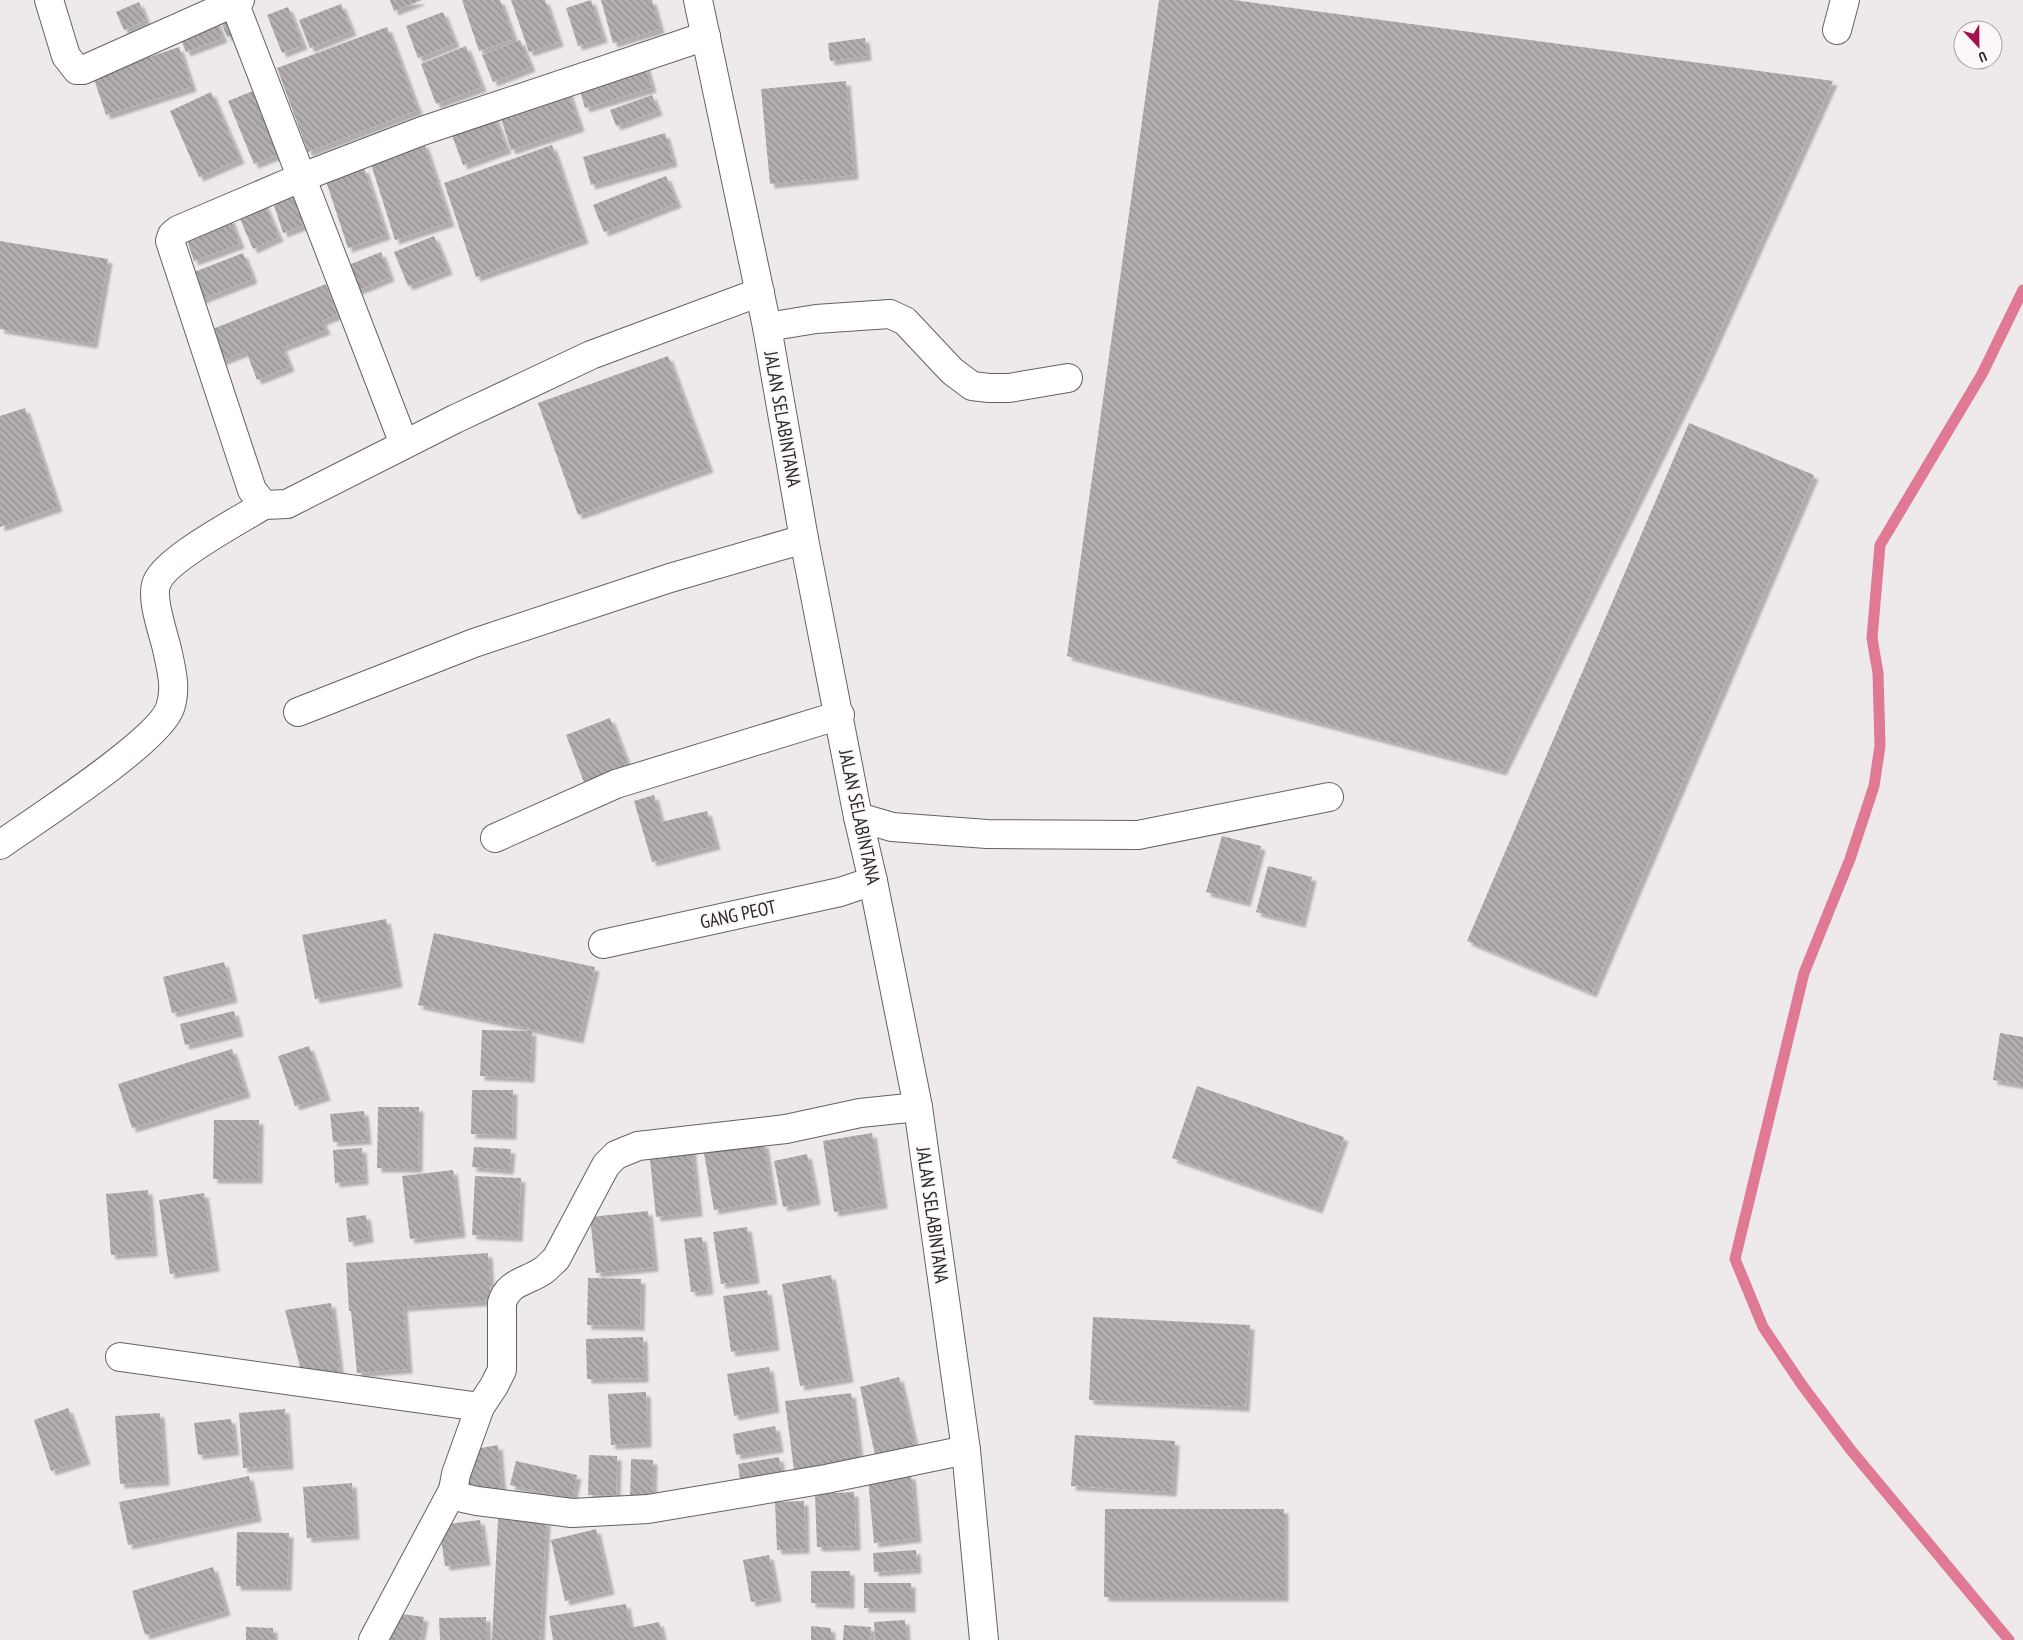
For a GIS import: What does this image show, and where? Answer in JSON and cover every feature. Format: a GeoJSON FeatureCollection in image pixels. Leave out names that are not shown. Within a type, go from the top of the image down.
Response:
{"type":"FeatureCollection","features":[{"type":"Feature","properties":{"kind":"street"},"geometry":{"type":"LineString","coordinates":[[49,0],[66,56],[77,70],[83,70],[237,1],[300,178],[404,444]]}},
{"type":"Feature","properties":{"kind":"street","name":"JALAN SELABINTANA"},"geometry":{"type":"LineString","coordinates":[[698,0],[767,327],[804,539],[840,715],[858,817],[874,881],[918,1108],[966,1450],[984,1640]]}},
{"type":"Feature","properties":{"kind":"street"},"geometry":{"type":"LineString","coordinates":[[1837,30],[1845,0]]}},
{"type":"Feature","properties":{"kind":"street"},"geometry":{"type":"LineString","coordinates":[[264,506],[252,490],[170,238],[178,230],[300,178],[422,131],[706,36]]}},
{"type":"Feature","properties":{"kind":"street"},"geometry":{"type":"LineString","coordinates":[[0,845],[146,739],[164,719],[170,709],[174,690],[172,671],[155,599],[157,582],[182,556],[264,506],[287,504],[404,444],[591,355],[760,292]]}},
{"type":"Feature","properties":{"kind":"street"},"geometry":{"type":"LineString","coordinates":[[767,327],[816,319],[890,314],[905,322],[952,371],[972,386],[1009,388],[1068,378]]}},
{"type":"Feature","properties":{"kind":"street"},"geometry":{"type":"LineString","coordinates":[[298,712],[474,644],[670,578],[804,539]]}},
{"type":"Feature","properties":{"kind":"street"},"geometry":{"type":"LineString","coordinates":[[495,838],[616,784],[840,715]]}},
{"type":"Feature","properties":{"kind":"street"},"geometry":{"type":"LineString","coordinates":[[858,817],[892,828],[986,834],[1138,835],[1329,797]]}},
{"type":"Feature","properties":{"kind":"street","name":"GANG PEOT"},"geometry":{"type":"LineString","coordinates":[[603,944],[840,892],[874,881]]}},
{"type":"Feature","properties":{"kind":"street"},"geometry":{"type":"LineString","coordinates":[[373,1640],[453,1490],[456,1474],[480,1407],[502,1370],[503,1296],[513,1285],[544,1270],[556,1259],[606,1166],[616,1155],[638,1146],[786,1129],[860,1113],[918,1108]]}},
{"type":"Feature","properties":{"kind":"street"},"geometry":{"type":"LineString","coordinates":[[120,1357],[480,1407]]}},
{"type":"Feature","properties":{"kind":"street"},"geometry":{"type":"LineString","coordinates":[[453,1490],[463,1498],[477,1501],[572,1514],[612,1512],[648,1509],[826,1480],[966,1450]]}},
{"type":"Feature","properties":{"kind":"building"},"geometry":{"type":"Polygon","coordinates":[[[390,0],[422,0],[394,11],[390,0]]]}},
{"type":"Feature","properties":{"kind":"building"},"geometry":{"type":"Polygon","coordinates":[[[462,0],[500,0],[514,39],[479,51],[462,0]]]}},
{"type":"Feature","properties":{"kind":"building"},"geometry":{"type":"Polygon","coordinates":[[[511,0],[545,0],[559,42],[529,52],[511,0]]]}},
{"type":"Feature","properties":{"kind":"building"},"geometry":{"type":"Polygon","coordinates":[[[591,0],[603,38],[578,46],[566,8],[591,0]]]}},
{"type":"Feature","properties":{"kind":"building"},"geometry":{"type":"Polygon","coordinates":[[[601,0],[652,0],[660,29],[613,43],[601,0]]]}},
{"type":"Feature","properties":{"kind":"building"},"geometry":{"type":"Polygon","coordinates":[[[1159,0],[1234,0],[1833,81],[1700,374],[1502,771],[1067,656],[1159,0]]]}},
{"type":"Feature","properties":{"kind":"building"},"geometry":{"type":"Polygon","coordinates":[[[139,2],[146,20],[124,30],[116,12],[139,2]]]}},
{"type":"Feature","properties":{"kind":"building"},"geometry":{"type":"Polygon","coordinates":[[[341,4],[352,31],[310,48],[299,20],[341,4]]]}},
{"type":"Feature","properties":{"kind":"building"},"geometry":{"type":"Polygon","coordinates":[[[288,7],[303,45],[282,53],[267,15],[288,7]]]}},
{"type":"Feature","properties":{"kind":"building"},"geometry":{"type":"Polygon","coordinates":[[[443,12],[455,43],[418,58],[406,26],[443,12]]]}},
{"type":"Feature","properties":{"kind":"building"},"geometry":{"type":"Polygon","coordinates":[[[218,13],[240,31],[227,37],[218,13]]]}},
{"type":"Feature","properties":{"kind":"building"},"geometry":{"type":"Polygon","coordinates":[[[214,16],[223,38],[186,52],[177,30],[214,16]]]}},
{"type":"Feature","properties":{"kind":"building"},"geometry":{"type":"Polygon","coordinates":[[[387,27],[418,110],[308,152],[277,68],[387,27]]]}},
{"type":"Feature","properties":{"kind":"building"},"geometry":{"type":"Polygon","coordinates":[[[865,38],[867,56],[830,61],[828,43],[865,38]]]}},
{"type":"Feature","properties":{"kind":"building"},"geometry":{"type":"Polygon","coordinates":[[[520,40],[531,67],[493,82],[482,55],[520,40]]]}},
{"type":"Feature","properties":{"kind":"building"},"geometry":{"type":"Polygon","coordinates":[[[466,46],[482,87],[436,104],[421,64],[466,46]]]}},
{"type":"Feature","properties":{"kind":"building"},"geometry":{"type":"Polygon","coordinates":[[[179,47],[192,87],[106,115],[93,76],[179,47]]]}},
{"type":"Feature","properties":{"kind":"building"},"geometry":{"type":"Polygon","coordinates":[[[645,64],[652,88],[585,108],[578,84],[645,64]]]}},
{"type":"Feature","properties":{"kind":"building"},"geometry":{"type":"Polygon","coordinates":[[[846,81],[854,175],[770,184],[761,89],[846,81]]]}},
{"type":"Feature","properties":{"kind":"building"},"geometry":{"type":"Polygon","coordinates":[[[567,88],[580,127],[511,150],[499,112],[567,88]]]}},
{"type":"Feature","properties":{"kind":"building"},"geometry":{"type":"Polygon","coordinates":[[[258,89],[284,152],[254,164],[228,101],[258,89]]]}},
{"type":"Feature","properties":{"kind":"building"},"geometry":{"type":"Polygon","coordinates":[[[211,92],[240,159],[199,177],[170,111],[211,92]]]}},
{"type":"Feature","properties":{"kind":"building"},"geometry":{"type":"Polygon","coordinates":[[[652,95],[658,111],[616,126],[610,110],[652,95]]]}},
{"type":"Feature","properties":{"kind":"building"},"geometry":{"type":"Polygon","coordinates":[[[493,113],[507,149],[463,165],[450,130],[493,113]]]}},
{"type":"Feature","properties":{"kind":"building"},"geometry":{"type":"Polygon","coordinates":[[[665,133],[673,162],[591,185],[583,157],[665,133]]]}},
{"type":"Feature","properties":{"kind":"building"},"geometry":{"type":"Polygon","coordinates":[[[424,143],[450,222],[395,240],[370,161],[424,143]]]}},
{"type":"Feature","properties":{"kind":"building"},"geometry":{"type":"Polygon","coordinates":[[[552,145],[584,239],[476,277],[444,183],[552,145]]]}},
{"type":"Feature","properties":{"kind":"building"},"geometry":{"type":"Polygon","coordinates":[[[364,168],[386,235],[348,248],[326,181],[364,168]]]}},
{"type":"Feature","properties":{"kind":"building"},"geometry":{"type":"Polygon","coordinates":[[[666,176],[677,203],[604,232],[593,205],[666,176]]]}},
{"type":"Feature","properties":{"kind":"building"},"geometry":{"type":"Polygon","coordinates":[[[293,192],[304,225],[283,233],[272,199],[293,192]]]}},
{"type":"Feature","properties":{"kind":"building"},"geometry":{"type":"Polygon","coordinates":[[[263,201],[279,237],[253,249],[237,212],[263,201]]]}},
{"type":"Feature","properties":{"kind":"building"},"geometry":{"type":"Polygon","coordinates":[[[230,218],[240,244],[194,261],[185,235],[230,218]]]}},
{"type":"Feature","properties":{"kind":"building"},"geometry":{"type":"Polygon","coordinates":[[[434,236],[448,270],[408,286],[394,252],[434,236]]]}},
{"type":"Feature","properties":{"kind":"building"},"geometry":{"type":"Polygon","coordinates":[[[0,241],[108,259],[93,344],[0,329],[0,241]]]}},
{"type":"Feature","properties":{"kind":"building"},"geometry":{"type":"Polygon","coordinates":[[[381,252],[390,277],[351,293],[341,268],[381,252]]]}},
{"type":"Feature","properties":{"kind":"building"},"geometry":{"type":"Polygon","coordinates":[[[243,253],[253,279],[199,300],[189,274],[243,253]]]}},
{"type":"Feature","properties":{"kind":"building"},"geometry":{"type":"Polygon","coordinates":[[[326,284],[337,315],[322,321],[326,330],[282,347],[290,367],[257,380],[246,351],[221,361],[210,330],[326,284]]]}},
{"type":"Feature","properties":{"kind":"building"},"geometry":{"type":"Polygon","coordinates":[[[668,356],[709,468],[578,515],[538,403],[668,356]]]}},
{"type":"Feature","properties":{"kind":"building"},"geometry":{"type":"Polygon","coordinates":[[[25,408],[58,507],[0,527],[0,416],[25,408]]]}},
{"type":"Feature","properties":{"kind":"building"},"geometry":{"type":"Polygon","coordinates":[[[1689,423],[1814,475],[1592,993],[1467,941],[1689,423]]]}},
{"type":"Feature","properties":{"kind":"building"},"geometry":{"type":"Polygon","coordinates":[[[610,718],[628,765],[584,782],[566,735],[610,718]]]}},
{"type":"Feature","properties":{"kind":"building"},"geometry":{"type":"Polygon","coordinates":[[[654,795],[661,822],[707,811],[716,845],[652,862],[634,801],[654,795]]]}},
{"type":"Feature","properties":{"kind":"building"},"geometry":{"type":"Polygon","coordinates":[[[1222,836],[1261,846],[1246,902],[1206,892],[1222,836]]]}},
{"type":"Feature","properties":{"kind":"building"},"geometry":{"type":"Polygon","coordinates":[[[1268,866],[1312,877],[1301,923],[1256,912],[1268,866]]]}},
{"type":"Feature","properties":{"kind":"building"},"geometry":{"type":"Polygon","coordinates":[[[386,919],[398,983],[315,999],[302,935],[386,919]]]}},
{"type":"Feature","properties":{"kind":"building"},"geometry":{"type":"Polygon","coordinates":[[[434,933],[595,967],[579,1039],[418,1005],[434,933]]]}},
{"type":"Feature","properties":{"kind":"building"},"geometry":{"type":"Polygon","coordinates":[[[224,962],[233,998],[172,1013],[163,977],[224,962]]]}},
{"type":"Feature","properties":{"kind":"building"},"geometry":{"type":"Polygon","coordinates":[[[234,1011],[239,1032],[185,1045],[180,1024],[234,1011]]]}},
{"type":"Feature","properties":{"kind":"building"},"geometry":{"type":"Polygon","coordinates":[[[482,1030],[532,1031],[530,1078],[480,1076],[482,1030]]]}},
{"type":"Feature","properties":{"kind":"building"},"geometry":{"type":"Polygon","coordinates":[[[2000,1033],[2023,1037],[2023,1085],[1993,1080],[2000,1033]]]}},
{"type":"Feature","properties":{"kind":"building"},"geometry":{"type":"Polygon","coordinates":[[[309,1046],[326,1096],[295,1106],[278,1056],[309,1046]]]}},
{"type":"Feature","properties":{"kind":"building"},"geometry":{"type":"Polygon","coordinates":[[[232,1049],[246,1093],[132,1128],[118,1084],[232,1049]]]}},
{"type":"Feature","properties":{"kind":"building"},"geometry":{"type":"Polygon","coordinates":[[[1197,1086],[1344,1137],[1318,1209],[1172,1158],[1197,1086]]]}},
{"type":"Feature","properties":{"kind":"building"},"geometry":{"type":"Polygon","coordinates":[[[472,1090],[513,1090],[512,1135],[471,1134],[472,1090]]]}},
{"type":"Feature","properties":{"kind":"building"},"geometry":{"type":"Polygon","coordinates":[[[378,1107],[419,1107],[418,1168],[377,1168],[378,1107]]]}},
{"type":"Feature","properties":{"kind":"building"},"geometry":{"type":"Polygon","coordinates":[[[364,1111],[367,1140],[333,1142],[330,1114],[364,1111]]]}},
{"type":"Feature","properties":{"kind":"building"},"geometry":{"type":"Polygon","coordinates":[[[214,1120],[259,1120],[258,1179],[213,1179],[214,1120]]]}},
{"type":"Feature","properties":{"kind":"building"},"geometry":{"type":"Polygon","coordinates":[[[872,1133],[883,1204],[834,1212],[823,1141],[872,1133]]]}},
{"type":"Feature","properties":{"kind":"building"},"geometry":{"type":"Polygon","coordinates":[[[764,1143],[773,1200],[714,1210],[704,1153],[764,1143]]]}},
{"type":"Feature","properties":{"kind":"building"},"geometry":{"type":"Polygon","coordinates":[[[691,1145],[698,1212],[656,1217],[649,1150],[691,1145]]]}},
{"type":"Feature","properties":{"kind":"building"},"geometry":{"type":"Polygon","coordinates":[[[474,1147],[511,1149],[509,1170],[472,1167],[474,1147]]]}},
{"type":"Feature","properties":{"kind":"building"},"geometry":{"type":"Polygon","coordinates":[[[362,1148],[364,1180],[335,1183],[333,1150],[362,1148]]]}},
{"type":"Feature","properties":{"kind":"building"},"geometry":{"type":"Polygon","coordinates":[[[807,1154],[816,1200],[783,1207],[774,1161],[807,1154]]]}},
{"type":"Feature","properties":{"kind":"building"},"geometry":{"type":"Polygon","coordinates":[[[453,1170],[461,1233],[410,1239],[402,1176],[453,1170]]]}},
{"type":"Feature","properties":{"kind":"building"},"geometry":{"type":"Polygon","coordinates":[[[475,1176],[521,1178],[518,1237],[472,1235],[475,1176]]]}},
{"type":"Feature","properties":{"kind":"building"},"geometry":{"type":"Polygon","coordinates":[[[148,1190],[153,1252],[111,1255],[106,1194],[148,1190]]]}},
{"type":"Feature","properties":{"kind":"building"},"geometry":{"type":"Polygon","coordinates":[[[204,1193],[215,1267],[170,1274],[159,1200],[204,1193]]]}},
{"type":"Feature","properties":{"kind":"building"},"geometry":{"type":"Polygon","coordinates":[[[648,1211],[654,1267],[596,1273],[590,1217],[648,1211]]]}},
{"type":"Feature","properties":{"kind":"building"},"geometry":{"type":"Polygon","coordinates":[[[366,1215],[369,1238],[349,1242],[346,1218],[366,1215]]]}},
{"type":"Feature","properties":{"kind":"building"},"geometry":{"type":"Polygon","coordinates":[[[747,1227],[755,1279],[721,1284],[713,1232],[747,1227]]]}},
{"type":"Feature","properties":{"kind":"building"},"geometry":{"type":"Polygon","coordinates":[[[702,1237],[709,1290],[691,1292],[684,1239],[702,1237]]]}},
{"type":"Feature","properties":{"kind":"building"},"geometry":{"type":"Polygon","coordinates":[[[488,1253],[491,1301],[403,1307],[408,1369],[357,1373],[351,1311],[349,1311],[346,1263],[488,1253]]]}},
{"type":"Feature","properties":{"kind":"building"},"geometry":{"type":"Polygon","coordinates":[[[831,1275],[849,1378],[800,1386],[782,1284],[831,1275]]]}},
{"type":"Feature","properties":{"kind":"building"},"geometry":{"type":"Polygon","coordinates":[[[588,1278],[641,1279],[640,1326],[587,1325],[588,1278]]]}},
{"type":"Feature","properties":{"kind":"building"},"geometry":{"type":"Polygon","coordinates":[[[767,1290],[775,1346],[731,1352],[723,1296],[767,1290]]]}},
{"type":"Feature","properties":{"kind":"building"},"geometry":{"type":"Polygon","coordinates":[[[331,1303],[341,1383],[302,1374],[285,1310],[331,1303]]]}},
{"type":"Feature","properties":{"kind":"building"},"geometry":{"type":"Polygon","coordinates":[[[1093,1317],[1250,1325],[1245,1407],[1089,1400],[1093,1317]]]}},
{"type":"Feature","properties":{"kind":"building"},"geometry":{"type":"Polygon","coordinates":[[[643,1337],[644,1378],[587,1379],[586,1339],[643,1337]]]}},
{"type":"Feature","properties":{"kind":"building"},"geometry":{"type":"Polygon","coordinates":[[[769,1367],[775,1408],[734,1416],[727,1374],[769,1367]]]}},
{"type":"Feature","properties":{"kind":"building"},"geometry":{"type":"Polygon","coordinates":[[[899,1377],[916,1450],[876,1459],[860,1387],[899,1377]]]}},
{"type":"Feature","properties":{"kind":"building"},"geometry":{"type":"Polygon","coordinates":[[[646,1392],[647,1443],[611,1445],[608,1394],[646,1392]]]}},
{"type":"Feature","properties":{"kind":"building"},"geometry":{"type":"Polygon","coordinates":[[[851,1393],[861,1469],[795,1478],[785,1401],[851,1393]]]}},
{"type":"Feature","properties":{"kind":"building"},"geometry":{"type":"Polygon","coordinates":[[[68,1408],[86,1460],[51,1471],[34,1420],[68,1408]]]}},
{"type":"Feature","properties":{"kind":"building"},"geometry":{"type":"Polygon","coordinates":[[[285,1409],[289,1465],[243,1468],[239,1413],[285,1409]]]}},
{"type":"Feature","properties":{"kind":"building"},"geometry":{"type":"Polygon","coordinates":[[[160,1413],[165,1481],[120,1484],[115,1416],[160,1413]]]}},
{"type":"Feature","properties":{"kind":"building"},"geometry":{"type":"Polygon","coordinates":[[[231,1419],[235,1451],[198,1455],[194,1423],[231,1419]]]}},
{"type":"Feature","properties":{"kind":"building"},"geometry":{"type":"Polygon","coordinates":[[[775,1426],[779,1448],[736,1455],[733,1434],[775,1426]]]}},
{"type":"Feature","properties":{"kind":"building"},"geometry":{"type":"Polygon","coordinates":[[[1075,1435],[1175,1441],[1172,1492],[1071,1486],[1075,1435]]]}},
{"type":"Feature","properties":{"kind":"building"},"geometry":{"type":"Polygon","coordinates":[[[498,1445],[502,1492],[466,1495],[470,1450],[498,1445]]]}},
{"type":"Feature","properties":{"kind":"building"},"geometry":{"type":"Polygon","coordinates":[[[589,1455],[617,1456],[616,1496],[588,1495],[589,1455]]]}},
{"type":"Feature","properties":{"kind":"building"},"geometry":{"type":"Polygon","coordinates":[[[779,1457],[783,1483],[741,1489],[738,1464],[779,1457]]]}},
{"type":"Feature","properties":{"kind":"building"},"geometry":{"type":"Polygon","coordinates":[[[631,1459],[653,1460],[652,1502],[630,1502],[631,1459]]]}},
{"type":"Feature","properties":{"kind":"building"},"geometry":{"type":"Polygon","coordinates":[[[516,1461],[577,1475],[572,1499],[510,1485],[516,1461]]]}},
{"type":"Feature","properties":{"kind":"building"},"geometry":{"type":"Polygon","coordinates":[[[911,1475],[917,1538],[874,1543],[868,1479],[911,1475]]]}},
{"type":"Feature","properties":{"kind":"building"},"geometry":{"type":"Polygon","coordinates":[[[249,1476],[257,1517],[128,1545],[119,1502],[249,1476]]]}},
{"type":"Feature","properties":{"kind":"building"},"geometry":{"type":"Polygon","coordinates":[[[352,1483],[355,1535],[307,1538],[303,1487],[352,1483]]]}},
{"type":"Feature","properties":{"kind":"building"},"geometry":{"type":"Polygon","coordinates":[[[854,1492],[856,1546],[817,1547],[815,1494],[854,1492]]]}},
{"type":"Feature","properties":{"kind":"building"},"geometry":{"type":"Polygon","coordinates":[[[804,1501],[805,1549],[777,1550],[775,1502],[804,1501]]]}},
{"type":"Feature","properties":{"kind":"building"},"geometry":{"type":"Polygon","coordinates":[[[1105,1509],[1284,1509],[1284,1597],[1104,1597],[1105,1509]]]}},
{"type":"Feature","properties":{"kind":"building"},"geometry":{"type":"Polygon","coordinates":[[[498,1519],[546,1521],[540,1640],[492,1640],[498,1519]]]}},
{"type":"Feature","properties":{"kind":"building"},"geometry":{"type":"Polygon","coordinates":[[[480,1520],[486,1561],[445,1566],[439,1525],[480,1520]]]}},
{"type":"Feature","properties":{"kind":"building"},"geometry":{"type":"Polygon","coordinates":[[[596,1529],[610,1590],[565,1601],[551,1540],[596,1529]]]}},
{"type":"Feature","properties":{"kind":"building"},"geometry":{"type":"Polygon","coordinates":[[[237,1532],[289,1533],[287,1586],[236,1586],[237,1532]]]}},
{"type":"Feature","properties":{"kind":"building"},"geometry":{"type":"Polygon","coordinates":[[[916,1550],[917,1569],[874,1572],[873,1553],[916,1550]]]}},
{"type":"Feature","properties":{"kind":"building"},"geometry":{"type":"Polygon","coordinates":[[[769,1555],[777,1597],[751,1602],[743,1560],[769,1555]]]}},
{"type":"Feature","properties":{"kind":"building"},"geometry":{"type":"Polygon","coordinates":[[[213,1567],[226,1611],[145,1635],[132,1591],[213,1567]]]}},
{"type":"Feature","properties":{"kind":"building"},"geometry":{"type":"Polygon","coordinates":[[[811,1571],[850,1571],[850,1604],[811,1603],[811,1571]]]}},
{"type":"Feature","properties":{"kind":"building"},"geometry":{"type":"Polygon","coordinates":[[[864,1583],[911,1583],[911,1608],[864,1608],[864,1583]]]}},
{"type":"Feature","properties":{"kind":"building"},"geometry":{"type":"Polygon","coordinates":[[[626,1604],[630,1628],[659,1622],[663,1640],[553,1640],[549,1616],[626,1604]]]}},
{"type":"Feature","properties":{"kind":"building"},"geometry":{"type":"Polygon","coordinates":[[[394,1613],[424,1617],[420,1640],[390,1640],[394,1613]]]}},
{"type":"Feature","properties":{"kind":"building"},"geometry":{"type":"Polygon","coordinates":[[[486,1617],[487,1640],[440,1640],[439,1618],[486,1617]]]}},
{"type":"Feature","properties":{"kind":"building"},"geometry":{"type":"Polygon","coordinates":[[[905,1620],[906,1640],[875,1640],[874,1622],[905,1620]]]}},
{"type":"Feature","properties":{"kind":"building"},"geometry":{"type":"Polygon","coordinates":[[[844,1625],[871,1627],[870,1640],[843,1640],[844,1625]]]}},
{"type":"Feature","properties":{"kind":"building"},"geometry":{"type":"Polygon","coordinates":[[[811,1626],[831,1628],[831,1640],[811,1640],[811,1626]]]}},
{"type":"Feature","properties":{"kind":"building"},"geometry":{"type":"Polygon","coordinates":[[[246,1627],[273,1628],[273,1640],[246,1640],[246,1627]]]}},
{"type":"Feature","properties":{"kind":"waterway"},"geometry":{"type":"LineString","coordinates":[[2009,1640],[1850,1449],[1802,1385],[1763,1327],[1735,1259],[1804,973],[1850,859],[1874,786],[1880,746],[1878,673],[1872,638],[1880,545],[1982,374],[2023,290]]}}]}
